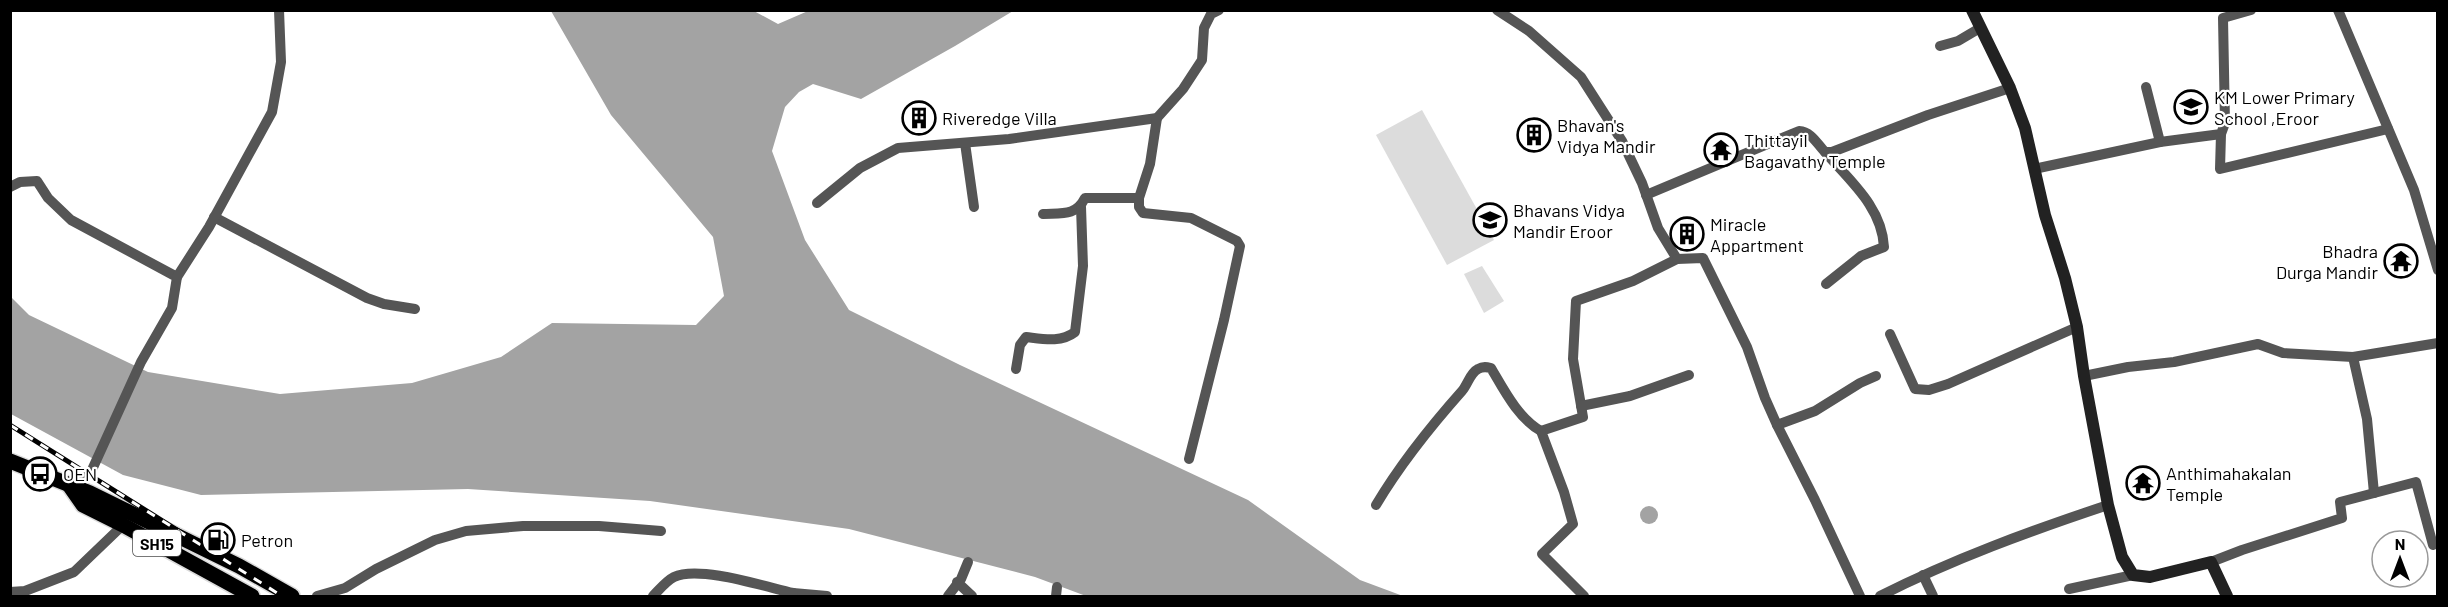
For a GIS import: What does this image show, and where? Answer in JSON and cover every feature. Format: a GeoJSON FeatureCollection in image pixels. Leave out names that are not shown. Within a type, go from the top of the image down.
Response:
{"type":"FeatureCollection","features":[{"type":"Feature","properties":{"kind":"main road","name":"SH15"},"geometry":{"type":"LineString","coordinates":[[10,461],[69,485],[83,505],[252,597]]}},
{"type":"Feature","properties":{"kind":"main road"},"geometry":{"type":"LineString","coordinates":[[69,485],[90,492],[239,566],[292,597]]}},
{"type":"Feature","properties":{"kind":"street"},"geometry":{"type":"LineString","coordinates":[[69,485],[92,472],[141,362],[172,308],[177,277],[214,217],[272,112],[281,62],[279,10]]}},
{"type":"Feature","properties":{"kind":"street"},"geometry":{"type":"LineString","coordinates":[[1189,459],[1240,246],[1237,241],[1191,218],[1143,213],[1139,207],[1139,198],[1152,155],[1157,118],[1183,88],[1202,60],[1204,28],[1211,14],[1219,10]]}},
{"type":"Feature","properties":{"kind":"street"},"geometry":{"type":"LineString","coordinates":[[1497,10],[1529,31],[1581,77],[1622,141],[1658,228],[1677,259]]}},
{"type":"Feature","properties":{"kind":"street"},"geometry":{"type":"LineString","coordinates":[[1972,10],[2010,88],[2025,129],[2045,215],[2065,278],[2077,327],[2108,505],[2122,557],[2133,575]]}},
{"type":"Feature","properties":{"kind":"street"},"geometry":{"type":"LineString","coordinates":[[2251,10],[2223,18],[2225,123],[2221,134],[2220,170],[2388,129]]}},
{"type":"Feature","properties":{"kind":"street"},"geometry":{"type":"LineString","coordinates":[[2338,10],[2414,190],[2438,270]]}},
{"type":"Feature","properties":{"kind":"street"},"geometry":{"type":"LineString","coordinates":[[1940,46],[1958,42],[1980,28]]}},
{"type":"Feature","properties":{"kind":"street"},"geometry":{"type":"LineString","coordinates":[[2146,87],[2160,142]]}},
{"type":"Feature","properties":{"kind":"street"},"geometry":{"type":"LineString","coordinates":[[1825,152],[1832,152],[1918,119],[2010,88]]}},
{"type":"Feature","properties":{"kind":"street"},"geometry":{"type":"LineString","coordinates":[[817,203],[860,168],[898,148],[965,143],[1157,118]]}},
{"type":"Feature","properties":{"kind":"street"},"geometry":{"type":"LineString","coordinates":[[1646,195],[1799,131],[1806,131],[1866,198],[1883,231],[1884,247],[1861,256],[1826,284]]}},
{"type":"Feature","properties":{"kind":"street"},"geometry":{"type":"LineString","coordinates":[[2034,169],[2160,142],[2221,134]]}},
{"type":"Feature","properties":{"kind":"street"},"geometry":{"type":"LineString","coordinates":[[965,143],[974,207]]}},
{"type":"Feature","properties":{"kind":"street"},"geometry":{"type":"LineString","coordinates":[[10,187],[20,182],[37,181],[48,198],[71,220],[177,277]]}},
{"type":"Feature","properties":{"kind":"street"},"geometry":{"type":"LineString","coordinates":[[1043,214],[1074,213],[1081,207],[1085,198],[1139,198]]}},
{"type":"Feature","properties":{"kind":"street"},"geometry":{"type":"LineString","coordinates":[[1016,369],[1020,345],[1026,337],[1068,338],[1075,332],[1077,300],[1083,266],[1081,207]]}},
{"type":"Feature","properties":{"kind":"street"},"geometry":{"type":"LineString","coordinates":[[214,217],[367,298],[384,304],[415,309]]}},
{"type":"Feature","properties":{"kind":"street"},"geometry":{"type":"LineString","coordinates":[[1541,431],[1583,417],[1573,359],[1576,301],[1633,281],[1677,259],[1704,258],[1747,347],[1777,425],[1860,597]]}},
{"type":"Feature","properties":{"kind":"street"},"geometry":{"type":"LineString","coordinates":[[1890,334],[1915,389],[1929,390],[1948,384],[2077,327]]}},
{"type":"Feature","properties":{"kind":"street"},"geometry":{"type":"LineString","coordinates":[[2084,376],[2128,367],[2174,362],[2258,344],[2283,353],[2353,357],[2438,343]]}},
{"type":"Feature","properties":{"kind":"street"},"geometry":{"type":"LineString","coordinates":[[2353,357],[2367,419],[2374,493]]}},
{"type":"Feature","properties":{"kind":"street"},"geometry":{"type":"LineString","coordinates":[[1376,505],[1422,435],[1464,388],[1476,369],[1491,368],[1521,415],[1529,424],[1541,431],[1564,492],[1573,524],[1542,554],[1584,597]]}},
{"type":"Feature","properties":{"kind":"street"},"geometry":{"type":"LineString","coordinates":[[1581,406],[1630,396],[1689,375]]}},
{"type":"Feature","properties":{"kind":"street"},"geometry":{"type":"LineString","coordinates":[[1777,425],[1815,411],[1860,383],[1876,376]]}},
{"type":"Feature","properties":{"kind":"street"},"geometry":{"type":"LineString","coordinates":[[2069,589],[2133,575],[2150,577],[2211,562],[2342,518],[2340,502],[2416,482],[2433,545]]}},
{"type":"Feature","properties":{"kind":"street"},"geometry":{"type":"LineString","coordinates":[[1880,597],[1923,575],[2008,539],[2108,505]]}},
{"type":"Feature","properties":{"kind":"street"},"geometry":{"type":"LineString","coordinates":[[10,592],[25,594],[74,572],[123,525]]}},
{"type":"Feature","properties":{"kind":"street"},"geometry":{"type":"LineString","coordinates":[[317,597],[345,588],[376,569],[435,540],[466,531],[524,526],[588,526],[662,531]]}},
{"type":"Feature","properties":{"kind":"street"},"geometry":{"type":"LineString","coordinates":[[948,597],[966,570],[968,562]]}},
{"type":"Feature","properties":{"kind":"street"},"geometry":{"type":"LineString","coordinates":[[2211,562],[2227,597]]}},
{"type":"Feature","properties":{"kind":"street"},"geometry":{"type":"LineString","coordinates":[[653,597],[672,578],[680,575],[729,577],[792,595],[826,597]]}},
{"type":"Feature","properties":{"kind":"street"},"geometry":{"type":"LineString","coordinates":[[1923,575],[1933,597]]}},
{"type":"Feature","properties":{"kind":"street"},"geometry":{"type":"LineString","coordinates":[[957,582],[972,597]]}},
{"type":"Feature","properties":{"kind":"shaded area"},"geometry":{"type":"Polygon","coordinates":[[[551,11],[754,11],[778,24],[808,11],[1013,11],[861,99],[813,84],[799,92],[785,107],[772,151],[805,240],[849,310],[960,365],[1248,500],[1360,580],[1403,596],[1086,596],[1035,577],[849,529],[650,501],[468,489],[201,495],[123,475],[11,414],[10,296],[29,315],[148,372],[280,394],[412,383],[501,357],[552,323],[696,325],[724,296],[713,237],[611,115],[551,11]]]}},
{"type":"Feature","properties":{"kind":"shaded area"},"geometry":{"type":"Polygon","coordinates":[[[1422,110],[1494,240],[1447,265],[1376,135],[1422,110]]]}},
{"type":"Feature","properties":{"kind":"shaded area"},"geometry":{"type":"Polygon","coordinates":[[[1482,266],[1504,301],[1484,313],[1464,274],[1482,266]]]}},
{"type":"Feature","properties":{"kind":"shaded area"},"geometry":{"type":"Polygon","coordinates":[[[1645,506],[1653,506],[1658,511],[1656,522],[1645,524],[1640,519],[1640,511],[1645,506]]]}},
{"type":"Feature","properties":{"kind":"railway"},"geometry":{"type":"LineString","coordinates":[[10,425],[282,596]]}},
{"type":"Feature","properties":{"kind":"place","name":"KM Lower Primary School ,Eroor"},"geometry":{"type":"Point","coordinates":[2191,107]}},
{"type":"Feature","properties":{"kind":"place","name":"Riveredge Villa"},"geometry":{"type":"Point","coordinates":[919,118]}},
{"type":"Feature","properties":{"kind":"place","name":"Bhavan's Vidya Mandir"},"geometry":{"type":"Point","coordinates":[1534,135]}},
{"type":"Feature","properties":{"kind":"place","name":"Thittayil Bagavathy Temple"},"geometry":{"type":"Point","coordinates":[1721,150]}},
{"type":"Feature","properties":{"kind":"place","name":"Bhavans Vidya Mandir Eroor"},"geometry":{"type":"Point","coordinates":[1490,220]}},
{"type":"Feature","properties":{"kind":"place","name":"Miracle Appartment"},"geometry":{"type":"Point","coordinates":[1687,234]}},
{"type":"Feature","properties":{"kind":"place","name":"Bhadra Durga Mandir"},"geometry":{"type":"Point","coordinates":[2401,261]}},
{"type":"Feature","properties":{"kind":"place","name":"OEN"},"geometry":{"type":"Point","coordinates":[40,474]}},
{"type":"Feature","properties":{"kind":"place","name":"Anthimahakalan Temple"},"geometry":{"type":"Point","coordinates":[2143,483]}},
{"type":"Feature","properties":{"kind":"place","name":"Petron"},"geometry":{"type":"Point","coordinates":[218,540]}}]}
